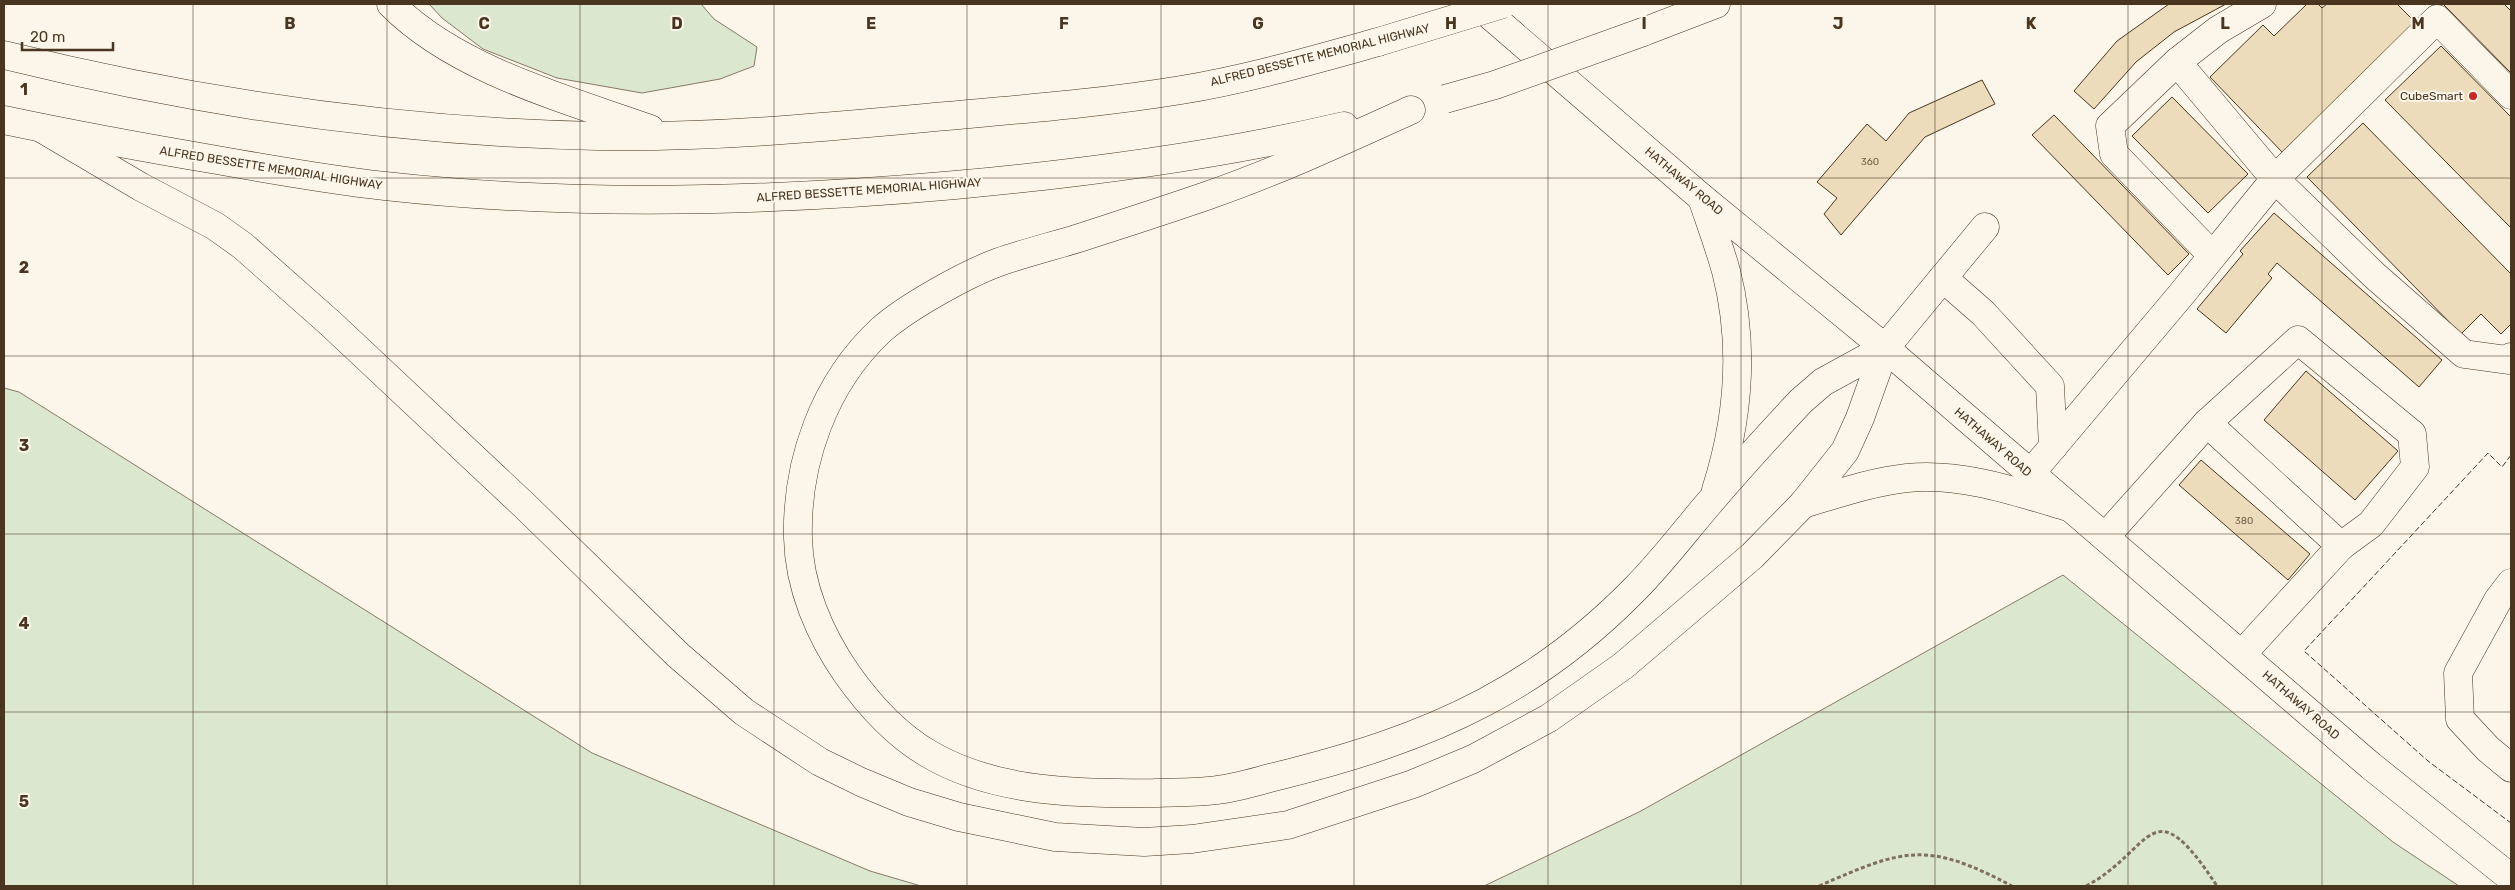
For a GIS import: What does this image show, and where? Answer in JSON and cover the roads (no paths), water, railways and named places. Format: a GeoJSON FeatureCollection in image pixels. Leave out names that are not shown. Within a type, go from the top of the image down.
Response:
{"type":"FeatureCollection","features":[{"type":"Feature","properties":{"kind":"main road"},"geometry":{"type":"LineString","coordinates":[[392,4],[433,39],[465,58],[580,104],[670,136]]}},
{"type":"Feature","properties":{"kind":"main road","name":"HATHAWAY ROAD"},"geometry":{"type":"LineString","coordinates":[[1476,4],[1702,198],[1884,348],[2418,805],[2511,878]]}},
{"type":"Feature","properties":{"kind":"main road","name":"ALFRED BESSETTE MEMORIAL HIGHWAY"},"geometry":{"type":"LineString","coordinates":[[4,55],[183,94],[311,115],[457,130],[600,136],[670,136],[785,130],[1089,103],[1183,89],[1247,76],[1378,42],[1503,4]]}},
{"type":"Feature","properties":{"kind":"main road","name":"ALFRED BESSETTE MEMORIAL HIGHWAY"},"geometry":{"type":"LineString","coordinates":[[4,120],[318,178],[386,186],[518,196],[676,199],[832,194],[1057,176],[1238,149],[1411,110],[1495,85],[1716,4]]}},
{"type":"Feature","properties":{"kind":"main road"},"geometry":{"type":"LineString","coordinates":[[2212,255],[2114,154],[2110,126],[2177,62],[2218,30],[2262,4]]}},
{"type":"Feature","properties":{"kind":"main road"},"geometry":{"type":"LineString","coordinates":[[2030,474],[2275,179],[2429,11],[2511,95]]}},
{"type":"Feature","properties":{"kind":"main road"},"geometry":{"type":"LineString","coordinates":[[2177,62],[2275,179],[2374,275],[2464,354],[2508,360],[2511,357]]}},
{"type":"Feature","properties":{"kind":"main road"},"geometry":{"type":"LineString","coordinates":[[1411,110],[1236,185],[995,264],[916,305],[881,331],[852,365],[827,404],[810,446],[801,480],[798,514],[798,549],[805,587],[819,624],[836,659],[862,695],[894,728],[929,754],[967,772],[1010,783],[1082,792],[1218,790],[1333,762],[1388,745],[1437,725],[1507,689],[1565,650],[1606,616],[1661,562],[1713,499],[1802,401],[1830,378],[1884,348],[1985,227]]}},
{"type":"Feature","properties":{"kind":"main road"},"geometry":{"type":"LineString","coordinates":[[41,128],[141,187],[215,226],[243,246],[330,323],[525,506],[685,661],[744,712],[820,762],[860,782],[909,802],[1010,829],[1099,841],[1144,842],[1192,839],[1288,825],[1421,780],[1512,739],[1586,694],[1623,666],[1752,556],[1803,504],[1845,451],[1860,418],[1884,348]]}},
{"type":"Feature","properties":{"kind":"main road"},"geometry":{"type":"LineString","coordinates":[[1702,198],[1726,270],[1733,308],[1737,348],[1737,389],[1732,430],[1713,499]]}},
{"type":"Feature","properties":{"kind":"main road"},"geometry":{"type":"LineString","coordinates":[[1943,278],[1983,313],[2050,386],[2053,447]]}},
{"type":"Feature","properties":{"kind":"main road"},"geometry":{"type":"LineString","coordinates":[[2105,537],[2206,423],[2298,340],[2412,434],[2415,467],[2371,524],[2341,546],[2242,654]]}},
{"type":"Feature","properties":{"kind":"main road"},"geometry":{"type":"LineString","coordinates":[[2206,423],[2341,546]]}},
{"type":"Feature","properties":{"kind":"main road"},"geometry":{"type":"LineString","coordinates":[[1803,504],[1873,483],[1908,478],[1934,478],[1988,486],[2068,507]]}},
{"type":"Feature","properties":{"kind":"main road"},"geometry":{"type":"LineString","coordinates":[[2511,583],[2498,600],[2458,673],[2460,718],[2488,749],[2511,768]]}},
{"type":"Feature","properties":{"kind":"place","name":"CubeSmart"},"geometry":{"type":"Point","coordinates":[2473,96]}}]}
